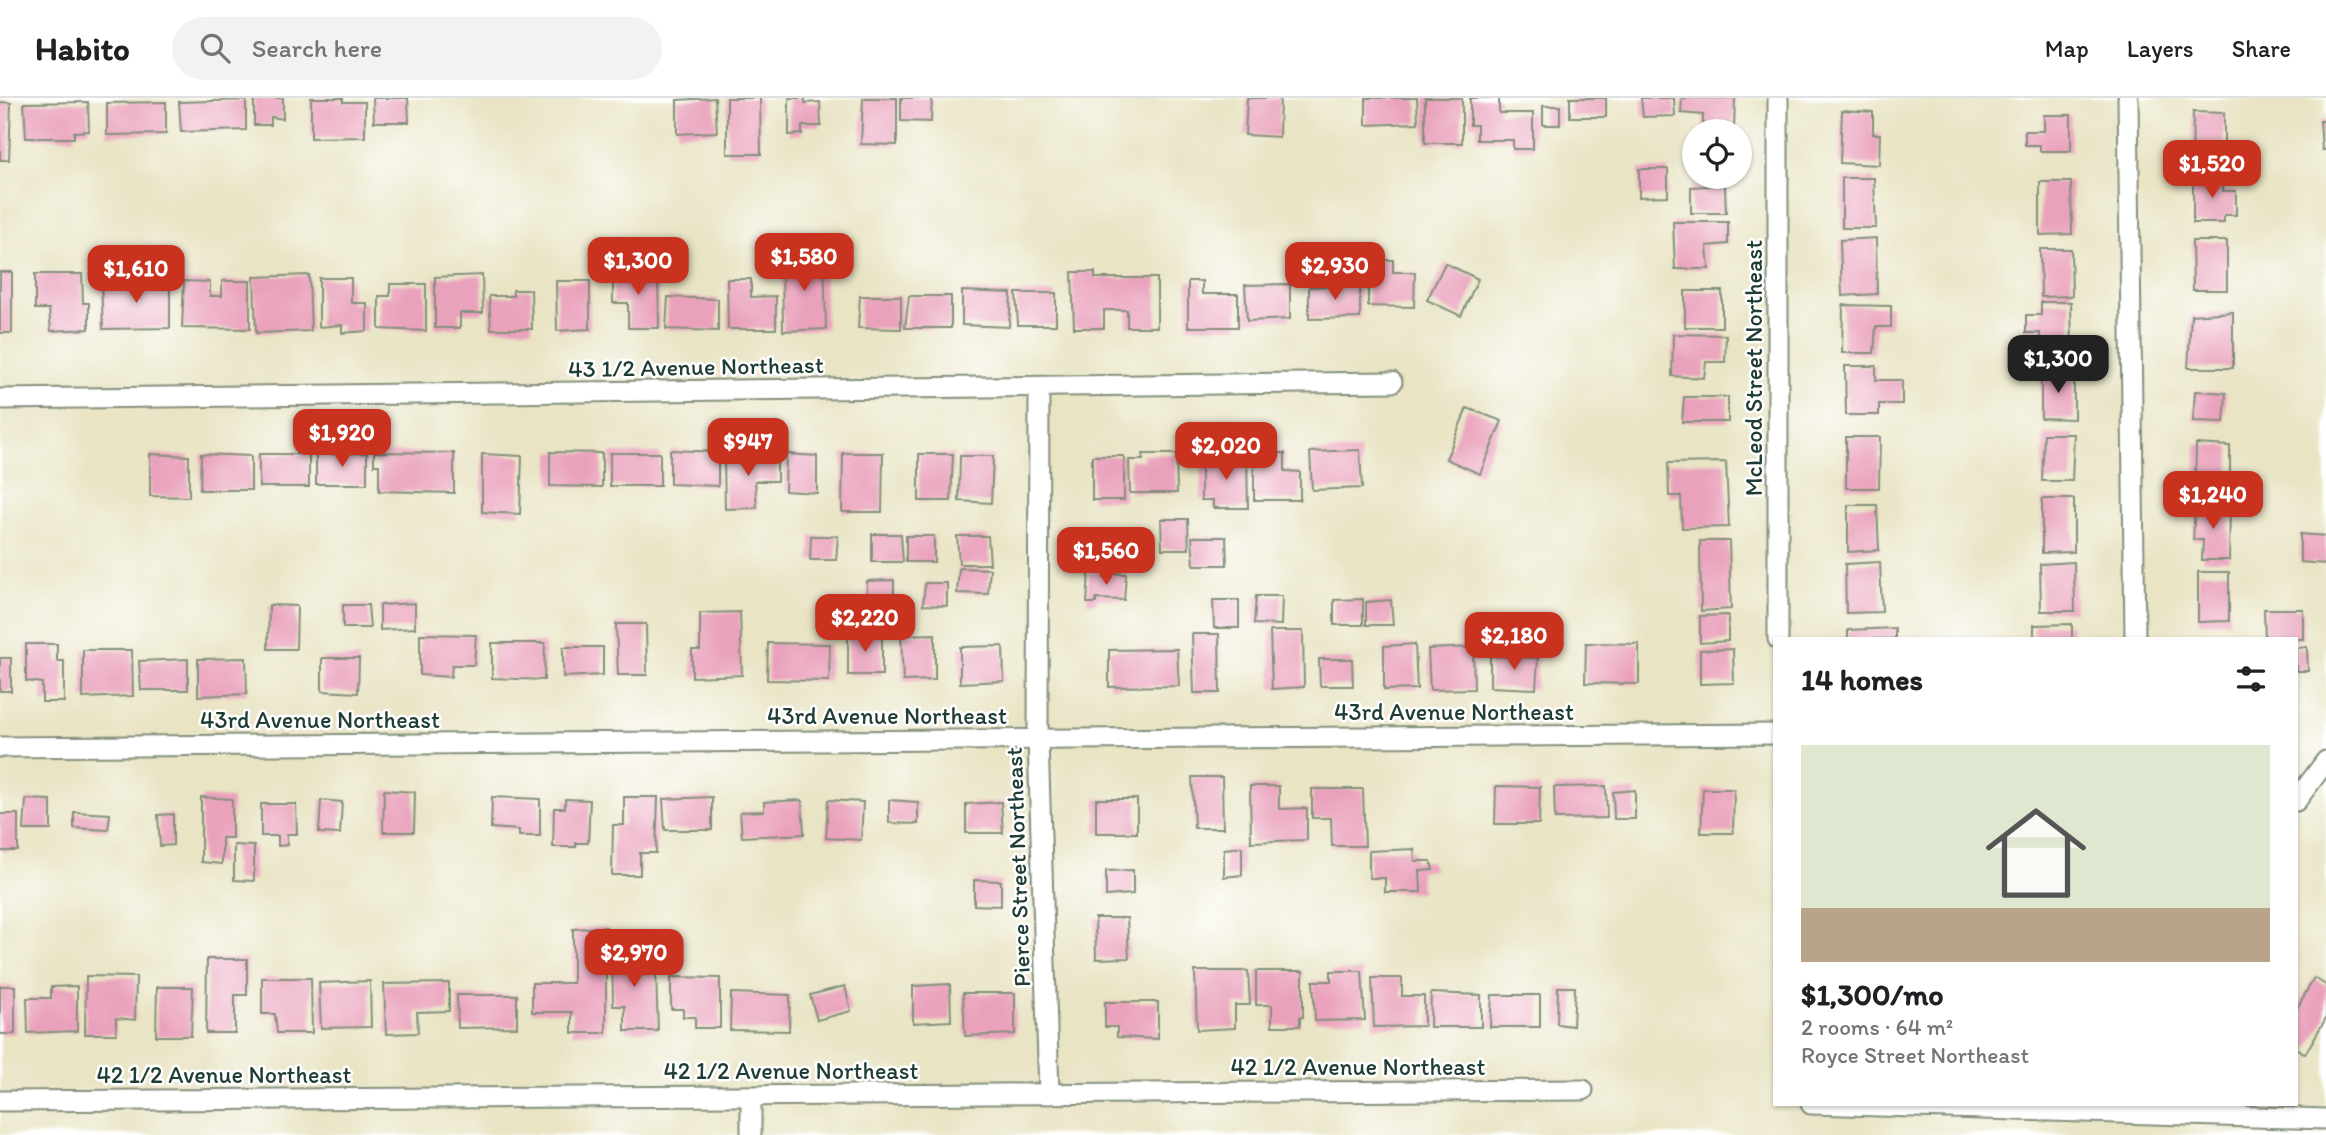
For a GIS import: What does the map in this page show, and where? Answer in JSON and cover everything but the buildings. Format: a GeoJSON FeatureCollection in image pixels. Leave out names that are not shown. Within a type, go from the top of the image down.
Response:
{"type":"FeatureCollection","features":[{"type":"Feature","properties":{"kind":"street","name":"McLeod Street Northeast"},"geometry":{"type":"LineString","coordinates":[[1778,637],[1779,98]]}},
{"type":"Feature","properties":{"kind":"street"},"geometry":{"type":"LineString","coordinates":[[2128,98],[2135,637]]}},
{"type":"Feature","properties":{"kind":"street","name":"43 1/2 Avenue Northeast"},"geometry":{"type":"LineString","coordinates":[[0,399],[1392,382]]}},
{"type":"Feature","properties":{"kind":"street","name":"Pierce Street Northeast"},"geometry":{"type":"LineString","coordinates":[[1039,387],[1038,740],[1049,1094]]}},
{"type":"Feature","properties":{"kind":"street","name":"43rd Avenue Northeast"},"geometry":{"type":"LineString","coordinates":[[0,747],[1773,734]]}},
{"type":"Feature","properties":{"kind":"street"},"geometry":{"type":"LineString","coordinates":[[2298,798],[2326,761]]}},
{"type":"Feature","properties":{"kind":"street","name":"42 1/2 Avenue Northeast"},"geometry":{"type":"LineString","coordinates":[[0,1101],[1583,1090]]}},
{"type":"Feature","properties":{"kind":"street"},"geometry":{"type":"LineString","coordinates":[[751,1096],[751,1135]]}},
{"type":"Feature","properties":{"kind":"street"},"geometry":{"type":"LineString","coordinates":[[1943,1106],[2142,1109],[2326,1119]]}}]}
